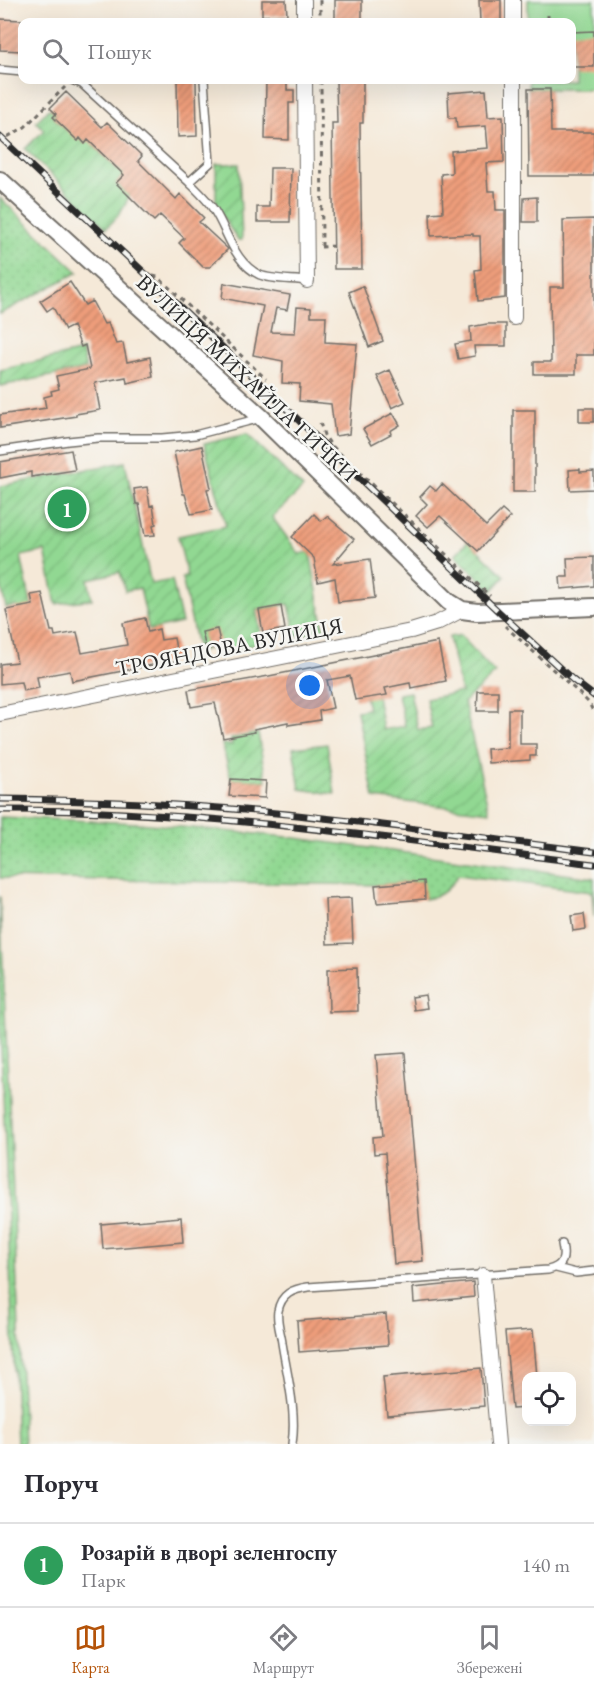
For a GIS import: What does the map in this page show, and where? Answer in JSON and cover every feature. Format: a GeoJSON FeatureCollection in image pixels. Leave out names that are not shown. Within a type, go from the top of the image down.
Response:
{"type":"FeatureCollection","features":[{"type":"Feature","properties":{"kind":"street"},"geometry":{"type":"LineString","coordinates":[[304,0],[304,18]]}},
{"type":"Feature","properties":{"kind":"street"},"geometry":{"type":"LineString","coordinates":[[513,0],[513,18]]}},
{"type":"Feature","properties":{"kind":"street"},"geometry":{"type":"LineString","coordinates":[[305,84],[307,281]]}},
{"type":"Feature","properties":{"kind":"street"},"geometry":{"type":"LineString","coordinates":[[514,84],[514,318]]}},
{"type":"Feature","properties":{"kind":"street","name":"ВУЛИЦЯ МИХАЙЛА ГИЧКИ"},"geometry":{"type":"LineString","coordinates":[[0,180],[261,418],[449,602],[462,610]]}},
{"type":"Feature","properties":{"kind":"street"},"geometry":{"type":"LineString","coordinates":[[462,610],[497,612],[594,607]]}},
{"type":"Feature","properties":{"kind":"street","name":"ТРОЯНДОВА ВУЛИЦЯ"},"geometry":{"type":"LineString","coordinates":[[0,714],[411,631],[437,623],[462,610]]}},
{"type":"Feature","properties":{"kind":"street"},"geometry":{"type":"LineString","coordinates":[[483,1275],[498,1444]]}},
{"type":"Feature","properties":{"kind":"lane"},"geometry":{"type":"LineString","coordinates":[[0,70],[18,72]]}},
{"type":"Feature","properties":{"kind":"lane"},"geometry":{"type":"LineString","coordinates":[[82,84],[207,200],[216,212],[237,254],[253,270],[267,277],[307,281]]}},
{"type":"Feature","properties":{"kind":"lane"},"geometry":{"type":"LineString","coordinates":[[189,182],[210,163],[204,84]]}},
{"type":"Feature","properties":{"kind":"lane"},"geometry":{"type":"LineString","coordinates":[[0,451],[98,438],[186,436],[261,418]]}},
{"type":"Feature","properties":{"kind":"lane"},"geometry":{"type":"LineString","coordinates":[[556,1268],[563,1257],[562,1244]]}},
{"type":"Feature","properties":{"kind":"lane"},"geometry":{"type":"LineString","coordinates":[[292,1444],[293,1413],[277,1312],[288,1294],[294,1289],[556,1268],[576,1273],[594,1271]]}},
{"type":"Feature","properties":{"kind":"path"},"geometry":{"type":"LineString","coordinates":[[320,0],[320,18]]}},
{"type":"Feature","properties":{"kind":"path"},"geometry":{"type":"LineString","coordinates":[[0,141],[25,127],[68,84]]}},
{"type":"Feature","properties":{"kind":"path"},"geometry":{"type":"LineString","coordinates":[[321,84],[322,246]]}},
{"type":"Feature","properties":{"kind":"path"},"geometry":{"type":"LineString","coordinates":[[125,295],[153,276],[158,277],[266,379]]}},
{"type":"Feature","properties":{"kind":"path"},"geometry":{"type":"LineString","coordinates":[[321,423],[324,435],[330,444],[589,703],[594,713]]}},
{"type":"Feature","properties":{"kind":"green space"},"geometry":{"type":"Polygon","coordinates":[[[528,0],[594,0],[594,89],[528,89],[528,84],[576,84],[576,18],[528,18],[528,0]]]}},
{"type":"Feature","properties":{"kind":"green space"},"geometry":{"type":"Polygon","coordinates":[[[50,108],[56,114],[53,117],[78,140],[80,138],[85,143],[91,138],[94,146],[118,170],[121,168],[126,173],[116,183],[129,196],[120,213],[106,228],[25,149],[44,130],[36,122],[50,108]]]}},
{"type":"Feature","properties":{"kind":"green space"},"geometry":{"type":"Polygon","coordinates":[[[216,164],[239,164],[242,240],[238,240],[216,207],[216,164]]]}},
{"type":"Feature","properties":{"kind":"green space"},"geometry":{"type":"Polygon","coordinates":[[[0,198],[78,272],[0,314],[0,198]]]}},
{"type":"Feature","properties":{"kind":"green space"},"geometry":{"type":"Polygon","coordinates":[[[82,351],[86,369],[0,386],[0,370],[82,351]]]}},
{"type":"Feature","properties":{"kind":"green space"},"geometry":{"type":"Polygon","coordinates":[[[247,434],[303,488],[272,517],[299,554],[310,552],[324,630],[296,636],[289,604],[256,610],[263,643],[223,651],[221,646],[198,651],[182,578],[187,576],[178,536],[226,526],[204,444],[247,434]]]}},
{"type":"Feature","properties":{"kind":"green space"},"geometry":{"type":"Polygon","coordinates":[[[125,462],[151,584],[172,580],[182,623],[149,630],[140,588],[125,591],[120,572],[88,579],[92,599],[56,604],[45,551],[21,556],[32,609],[18,612],[17,606],[6,608],[0,581],[0,486],[125,462]]]}},
{"type":"Feature","properties":{"kind":"green space"},"geometry":{"type":"Polygon","coordinates":[[[468,541],[505,576],[492,591],[455,555],[468,541]]]}},
{"type":"Feature","properties":{"kind":"green space"},"geometry":{"type":"Polygon","coordinates":[[[460,635],[495,673],[464,702],[489,812],[374,798],[357,711],[368,709],[364,691],[376,689],[383,730],[405,726],[398,694],[410,692],[418,730],[432,728],[426,699],[461,692],[449,637],[460,635]]]}},
{"type":"Feature","properties":{"kind":"green space"},"geometry":{"type":"Polygon","coordinates":[[[258,733],[266,781],[231,779],[222,744],[232,745],[231,739],[258,733]]]}},
{"type":"Feature","properties":{"kind":"green space"},"geometry":{"type":"Polygon","coordinates":[[[327,744],[335,794],[300,789],[293,748],[327,744]]]}},
{"type":"Feature","properties":{"kind":"green space"},"geometry":{"type":"Polygon","coordinates":[[[0,817],[138,823],[288,837],[594,878],[594,917],[592,892],[458,875],[445,891],[425,899],[423,881],[375,885],[0,878],[0,817]]]}},
{"type":"Feature","properties":{"kind":"green space"},"geometry":{"type":"Polygon","coordinates":[[[0,896],[24,1444],[17,1444],[0,1019],[0,896]]]}},
{"type":"Feature","properties":{"kind":"building"},"geometry":{"type":"Polygon","coordinates":[[[262,0],[286,0],[287,15],[262,16],[262,0]]]}},
{"type":"Feature","properties":{"kind":"building"},"geometry":{"type":"Polygon","coordinates":[[[335,0],[362,0],[362,18],[335,18],[335,0]]]}},
{"type":"Feature","properties":{"kind":"building"},"geometry":{"type":"Polygon","coordinates":[[[479,0],[501,0],[501,18],[480,18],[479,0]]]}},
{"type":"Feature","properties":{"kind":"building"},"geometry":{"type":"Polygon","coordinates":[[[0,19],[18,20],[18,51],[0,50],[0,19]]]}},
{"type":"Feature","properties":{"kind":"building"},"geometry":{"type":"Polygon","coordinates":[[[594,31],[594,67],[576,67],[576,32],[594,31]]]}},
{"type":"Feature","properties":{"kind":"building"},"geometry":{"type":"Polygon","coordinates":[[[177,84],[196,84],[197,136],[178,137],[177,84]]]}},
{"type":"Feature","properties":{"kind":"building"},"geometry":{"type":"Polygon","coordinates":[[[266,84],[287,84],[287,90],[294,90],[294,103],[289,103],[289,140],[265,139],[266,84]]]}},
{"type":"Feature","properties":{"kind":"building"},"geometry":{"type":"Polygon","coordinates":[[[336,84],[363,84],[363,123],[360,123],[362,269],[334,269],[332,123],[337,123],[336,84]]]}},
{"type":"Feature","properties":{"kind":"building"},"geometry":{"type":"Polygon","coordinates":[[[528,89],[550,89],[551,132],[594,132],[594,176],[529,176],[528,89]]]}},
{"type":"Feature","properties":{"kind":"building"},"geometry":{"type":"Polygon","coordinates":[[[486,90],[488,117],[503,116],[504,162],[486,163],[488,191],[495,191],[496,210],[505,210],[505,298],[478,301],[475,270],[481,269],[480,236],[473,236],[473,234],[431,236],[430,213],[443,212],[441,174],[452,173],[451,151],[488,148],[486,126],[457,128],[456,118],[449,118],[448,93],[486,90]]]}},
{"type":"Feature","properties":{"kind":"building"},"geometry":{"type":"Polygon","coordinates":[[[66,92],[102,127],[107,122],[142,156],[138,161],[176,199],[180,194],[204,218],[199,222],[228,249],[210,267],[203,267],[179,243],[184,238],[160,215],[154,221],[116,183],[124,175],[88,140],[85,144],[80,138],[78,141],[53,117],[56,114],[50,108],[66,92]]]}},
{"type":"Feature","properties":{"kind":"building"},"geometry":{"type":"Polygon","coordinates":[[[270,168],[291,168],[290,222],[257,222],[257,207],[269,207],[270,168]]]}},
{"type":"Feature","properties":{"kind":"building"},"geometry":{"type":"Polygon","coordinates":[[[537,197],[537,222],[523,222],[524,198],[537,197]]]}},
{"type":"Feature","properties":{"kind":"building"},"geometry":{"type":"Polygon","coordinates":[[[594,219],[594,355],[576,355],[576,374],[534,374],[534,362],[551,362],[550,287],[564,287],[563,220],[594,219]]]}},
{"type":"Feature","properties":{"kind":"building"},"geometry":{"type":"Polygon","coordinates":[[[70,282],[85,305],[92,301],[104,324],[108,323],[116,344],[123,343],[127,362],[150,357],[153,377],[127,383],[126,377],[95,383],[100,410],[0,428],[0,415],[46,408],[44,397],[52,395],[51,391],[59,389],[56,376],[90,369],[85,345],[81,347],[73,326],[65,330],[53,307],[47,311],[40,301],[70,282]]]}},
{"type":"Feature","properties":{"kind":"building"},"geometry":{"type":"Polygon","coordinates":[[[224,283],[290,295],[287,310],[276,308],[271,332],[295,333],[297,307],[311,308],[311,316],[326,316],[325,342],[357,344],[349,434],[335,436],[331,404],[299,401],[300,384],[282,383],[283,361],[253,355],[263,306],[222,298],[224,283]]]}},
{"type":"Feature","properties":{"kind":"building"},"geometry":{"type":"Polygon","coordinates":[[[363,286],[383,341],[369,347],[349,292],[363,286]]]}},
{"type":"Feature","properties":{"kind":"building"},"geometry":{"type":"Polygon","coordinates":[[[506,324],[506,346],[474,346],[475,356],[458,359],[455,344],[471,341],[470,327],[506,324]]]}},
{"type":"Feature","properties":{"kind":"building"},"geometry":{"type":"Polygon","coordinates":[[[390,370],[405,402],[392,408],[377,376],[390,370]]]}},
{"type":"Feature","properties":{"kind":"building"},"geometry":{"type":"Polygon","coordinates":[[[579,408],[594,408],[594,422],[579,422],[579,408]]]}},
{"type":"Feature","properties":{"kind":"building"},"geometry":{"type":"Polygon","coordinates":[[[513,410],[535,410],[535,492],[513,492],[513,410]]]}},
{"type":"Feature","properties":{"kind":"building"},"geometry":{"type":"Polygon","coordinates":[[[393,413],[400,425],[390,431],[391,434],[372,444],[363,429],[393,413]]]}},
{"type":"Feature","properties":{"kind":"building"},"geometry":{"type":"Polygon","coordinates":[[[202,446],[211,488],[207,489],[212,510],[191,514],[185,494],[183,494],[174,452],[202,446]]]}},
{"type":"Feature","properties":{"kind":"building"},"geometry":{"type":"Polygon","coordinates":[[[71,450],[75,470],[31,477],[31,472],[0,478],[0,462],[71,450]]]}},
{"type":"Feature","properties":{"kind":"building"},"geometry":{"type":"Polygon","coordinates":[[[580,469],[580,472],[594,471],[594,489],[570,490],[569,470],[580,469]]]}},
{"type":"Feature","properties":{"kind":"building"},"geometry":{"type":"Polygon","coordinates":[[[442,484],[486,526],[502,510],[510,517],[478,551],[440,516],[428,527],[416,516],[427,504],[420,497],[430,486],[436,491],[442,484]]]}},
{"type":"Feature","properties":{"kind":"building"},"geometry":{"type":"Polygon","coordinates":[[[147,487],[156,524],[153,525],[155,535],[145,536],[134,489],[147,487]]]}},
{"type":"Feature","properties":{"kind":"building"},"geometry":{"type":"Polygon","coordinates":[[[314,514],[321,521],[327,516],[354,539],[333,564],[370,559],[375,598],[338,602],[335,578],[318,582],[314,558],[292,537],[314,514]]]}},
{"type":"Feature","properties":{"kind":"building"},"geometry":{"type":"Polygon","coordinates":[[[594,557],[594,586],[561,589],[560,577],[568,577],[567,558],[594,557]]]}},
{"type":"Feature","properties":{"kind":"building"},"geometry":{"type":"Polygon","coordinates":[[[42,593],[51,631],[54,631],[55,636],[77,632],[82,653],[127,645],[123,623],[145,618],[148,632],[159,629],[161,640],[174,638],[178,660],[72,681],[70,671],[37,677],[39,688],[23,691],[21,682],[0,684],[0,664],[17,662],[6,610],[33,605],[31,595],[42,593]]]}},
{"type":"Feature","properties":{"kind":"building"},"geometry":{"type":"Polygon","coordinates":[[[281,606],[285,629],[263,633],[259,610],[281,606]]]}},
{"type":"Feature","properties":{"kind":"building"},"geometry":{"type":"Polygon","coordinates":[[[217,629],[221,646],[206,649],[202,632],[217,629]]]}},
{"type":"Feature","properties":{"kind":"building"},"geometry":{"type":"Polygon","coordinates":[[[438,642],[446,681],[411,688],[410,683],[385,688],[387,695],[355,700],[350,676],[327,680],[333,708],[319,711],[320,720],[288,725],[288,722],[254,729],[255,732],[223,738],[215,703],[191,707],[188,690],[438,642]]]}},
{"type":"Feature","properties":{"kind":"building"},"geometry":{"type":"Polygon","coordinates":[[[478,691],[498,691],[498,711],[477,711],[478,691]]]}},
{"type":"Feature","properties":{"kind":"building"},"geometry":{"type":"Polygon","coordinates":[[[508,709],[520,709],[520,744],[536,744],[536,756],[530,756],[530,760],[488,763],[487,749],[508,748],[508,709]]]}},
{"type":"Feature","properties":{"kind":"building"},"geometry":{"type":"Polygon","coordinates":[[[231,779],[266,781],[265,798],[229,796],[231,779]]]}},
{"type":"Feature","properties":{"kind":"building"},"geometry":{"type":"Polygon","coordinates":[[[424,881],[425,899],[377,903],[375,885],[424,881]]]}},
{"type":"Feature","properties":{"kind":"building"},"geometry":{"type":"Polygon","coordinates":[[[351,898],[353,943],[327,944],[325,899],[351,898]]]}},
{"type":"Feature","properties":{"kind":"building"},"geometry":{"type":"Polygon","coordinates":[[[584,914],[586,929],[573,931],[571,916],[584,914]]]}},
{"type":"Feature","properties":{"kind":"building"},"geometry":{"type":"Polygon","coordinates":[[[357,968],[358,1011],[329,1012],[328,969],[357,968]]]}},
{"type":"Feature","properties":{"kind":"building"},"geometry":{"type":"Polygon","coordinates":[[[425,995],[427,1008],[414,1010],[412,997],[425,995]]]}},
{"type":"Feature","properties":{"kind":"building"},"geometry":{"type":"Polygon","coordinates":[[[405,1053],[423,1261],[394,1264],[385,1153],[374,1154],[373,1137],[383,1136],[376,1055],[405,1053]]]}},
{"type":"Feature","properties":{"kind":"building"},"geometry":{"type":"Polygon","coordinates":[[[181,1217],[183,1242],[103,1249],[101,1224],[181,1217]]]}},
{"type":"Feature","properties":{"kind":"building"},"geometry":{"type":"Polygon","coordinates":[[[473,1282],[474,1297],[414,1303],[413,1288],[473,1282]]]}},
{"type":"Feature","properties":{"kind":"building"},"geometry":{"type":"Polygon","coordinates":[[[386,1314],[388,1345],[299,1352],[297,1321],[386,1314]]]}},
{"type":"Feature","properties":{"kind":"building"},"geometry":{"type":"Polygon","coordinates":[[[533,1330],[537,1372],[522,1372],[522,1408],[512,1409],[505,1332],[533,1330]]]}},
{"type":"Feature","properties":{"kind":"building"},"geometry":{"type":"Polygon","coordinates":[[[481,1368],[484,1406],[387,1415],[383,1377],[481,1368]]]}},
{"type":"Feature","properties":{"kind":"railway"},"geometry":{"type":"LineString","coordinates":[[0,137],[499,612],[573,680],[594,696]]}},
{"type":"Feature","properties":{"kind":"railway"},"geometry":{"type":"LineString","coordinates":[[0,799],[128,802],[255,811],[594,852]]}},
{"type":"Feature","properties":{"kind":"railway"},"geometry":{"type":"LineString","coordinates":[[0,810],[149,814],[223,820],[298,827],[594,864]]}},
{"type":"Feature","properties":{"kind":"place","name":"Розарій в дворі зеленгоспу"},"geometry":{"type":"Point","coordinates":[67,509]}}]}
